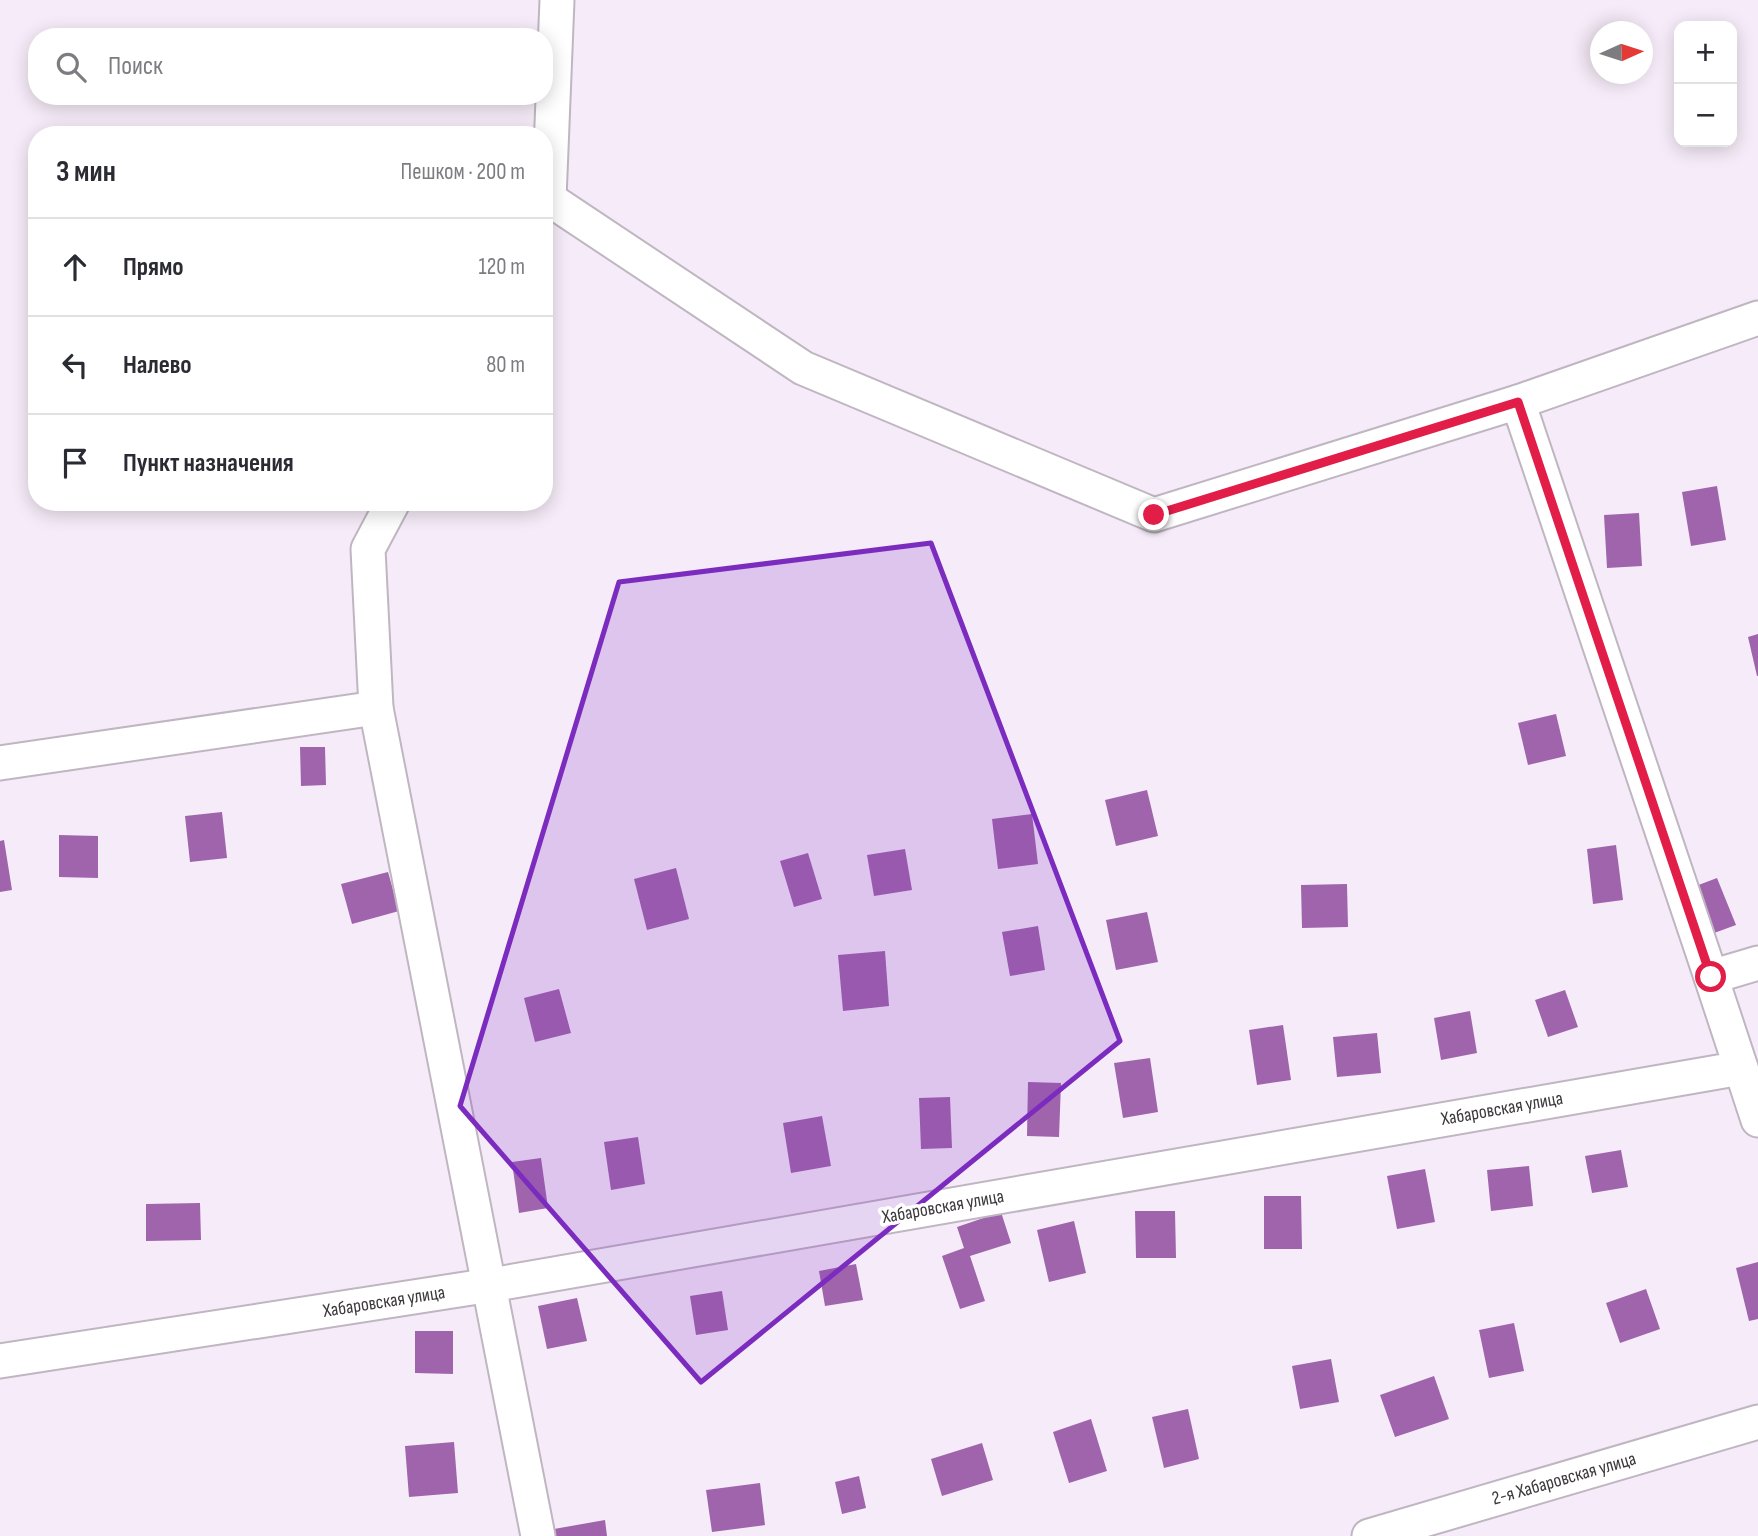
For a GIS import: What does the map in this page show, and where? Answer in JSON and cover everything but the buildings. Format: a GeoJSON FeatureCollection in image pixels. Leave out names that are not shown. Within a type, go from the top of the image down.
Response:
{"type":"FeatureCollection","features":[{"type":"Feature","properties":{"kind":"street"},"geometry":{"type":"LineString","coordinates":[[553,74],[557,0]]}},
{"type":"Feature","properties":{"kind":"street"},"geometry":{"type":"LineString","coordinates":[[550,126],[551,105]]}},
{"type":"Feature","properties":{"kind":"street"},"geometry":{"type":"LineString","coordinates":[[553,208],[803,368],[1154,515],[1518,402],[1758,318]]}},
{"type":"Feature","properties":{"kind":"street"},"geometry":{"type":"LineString","coordinates":[[1518,402],[1758,1120]]}},
{"type":"Feature","properties":{"kind":"street"},"geometry":{"type":"LineString","coordinates":[[388,511],[368,550],[376,708],[538,1536]]}},
{"type":"Feature","properties":{"kind":"street"},"geometry":{"type":"LineString","coordinates":[[0,763],[376,708]]}},
{"type":"Feature","properties":{"kind":"street"},"geometry":{"type":"LineString","coordinates":[[1711,977],[1758,963]]}},
{"type":"Feature","properties":{"kind":"street","name":"Хабаровская улица"},"geometry":{"type":"LineString","coordinates":[[0,1361],[491,1285],[1741,1068]]}},
{"type":"Feature","properties":{"kind":"street","name":"2-я Хабаровская улица"},"geometry":{"type":"LineString","coordinates":[[1369,1536],[1758,1422]]}},
{"type":"Feature","properties":{"kind":"highlighted area"},"geometry":{"type":"Polygon","coordinates":[[[931,543],[1120,1041],[701,1382],[460,1106],[619,582],[931,543]]]}},
{"type":"Feature","properties":{"kind":"route"},"geometry":{"type":"LineString","coordinates":[[1154,515],[1518,402],[1711,977]]}}]}
